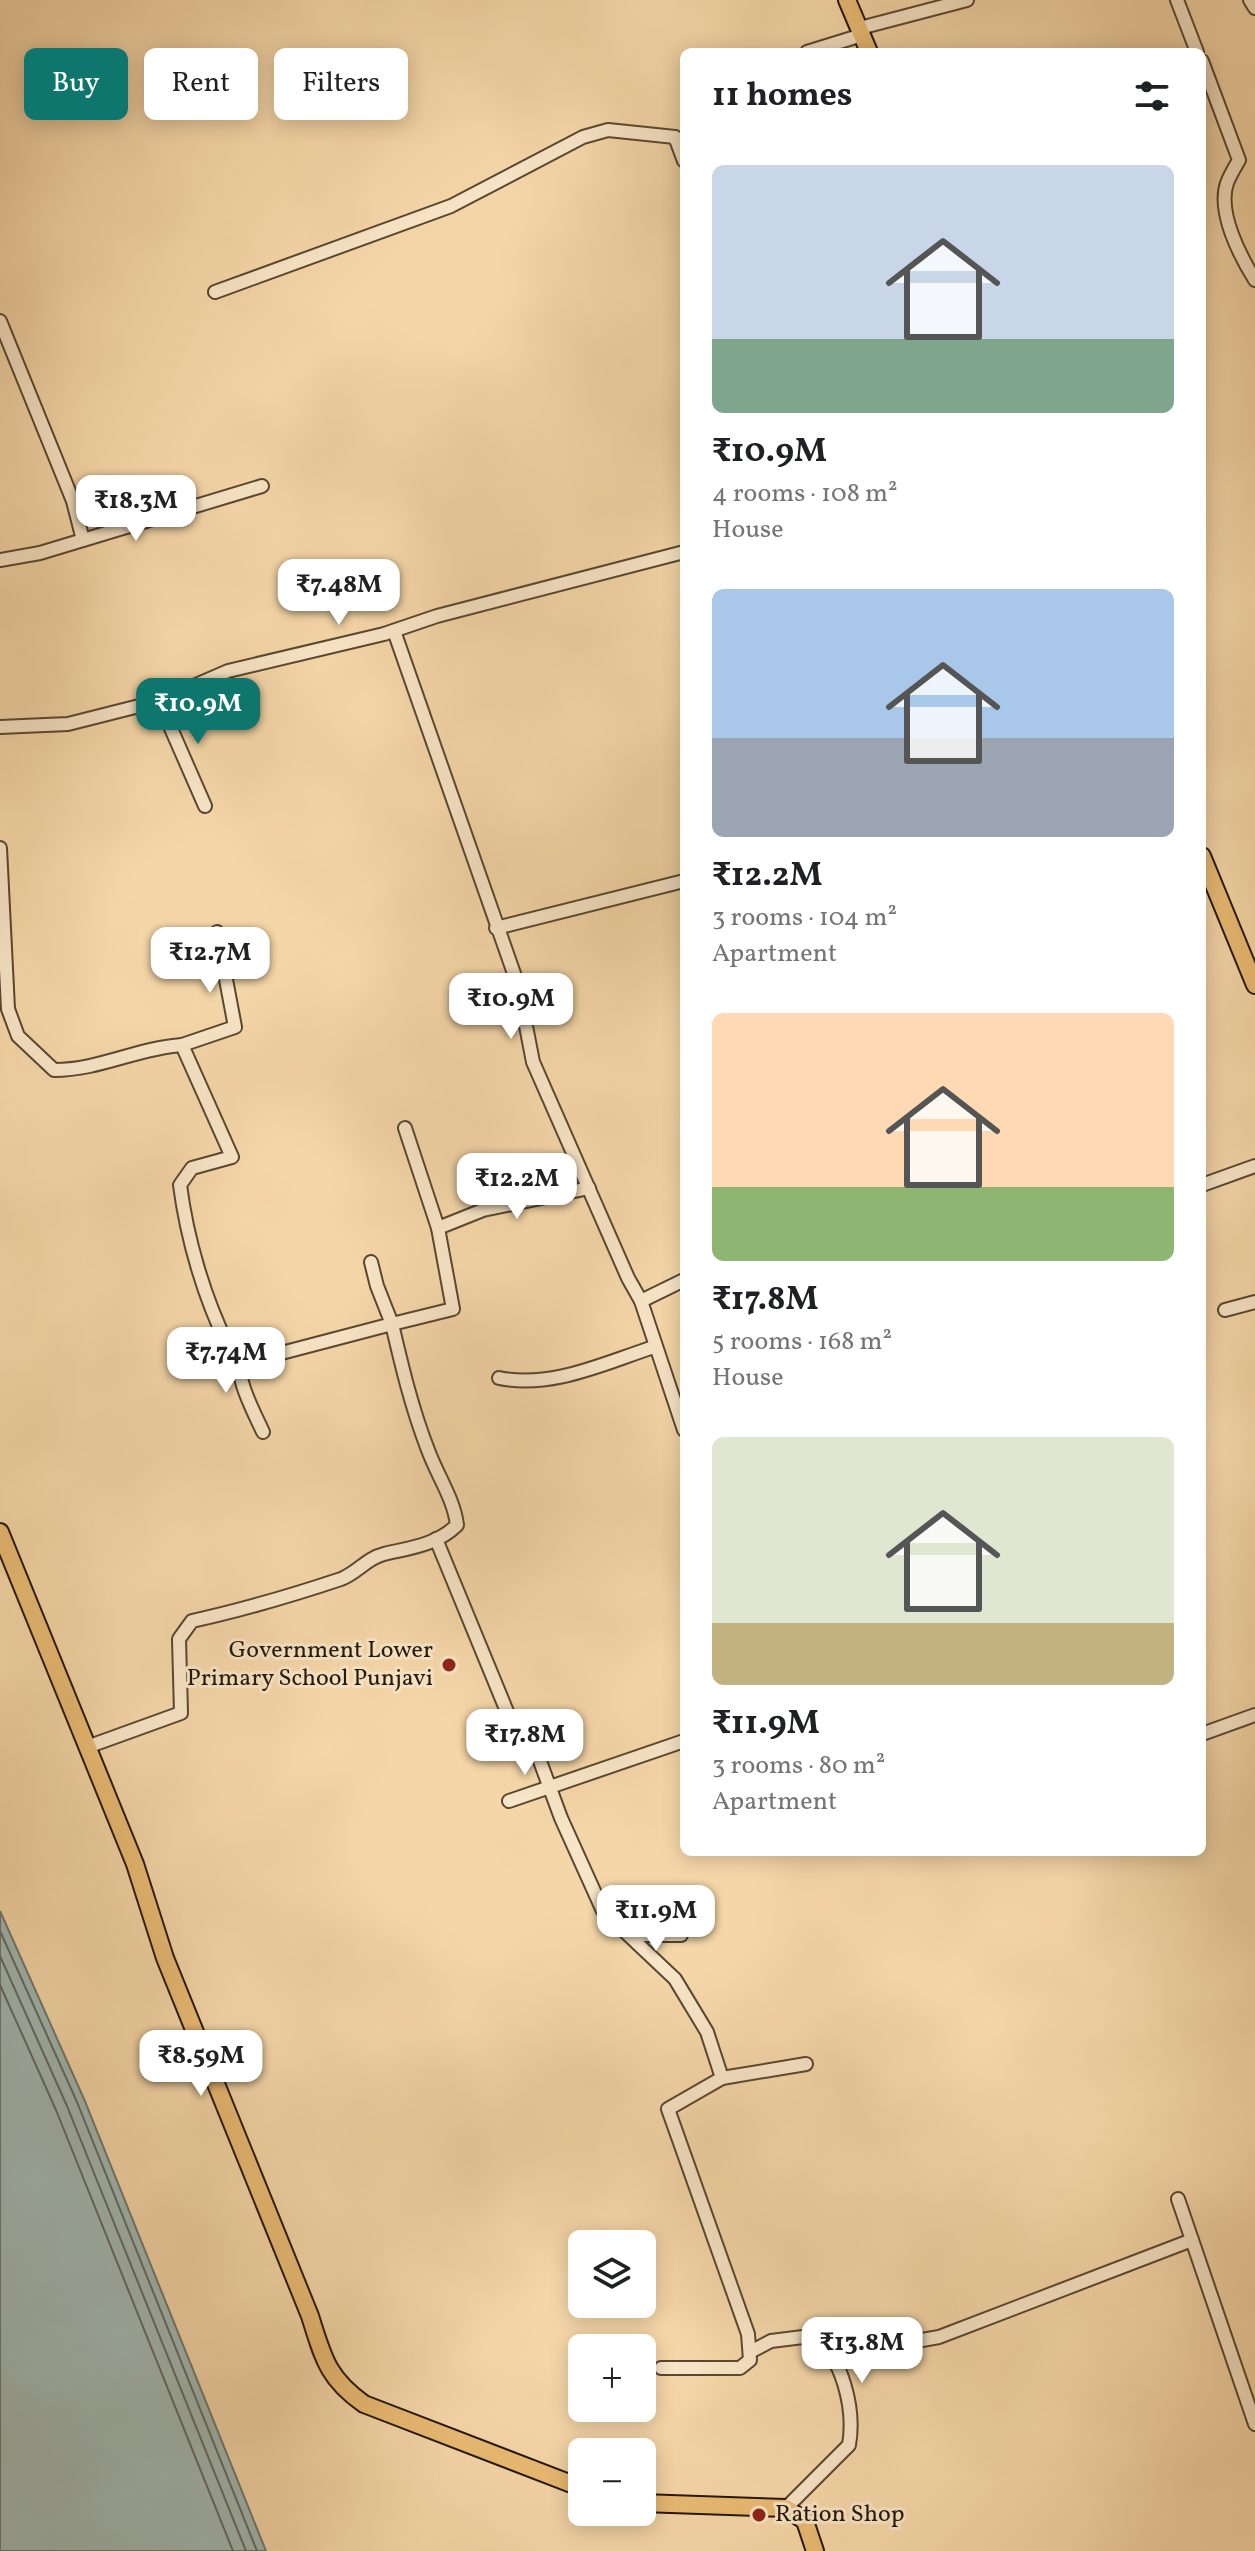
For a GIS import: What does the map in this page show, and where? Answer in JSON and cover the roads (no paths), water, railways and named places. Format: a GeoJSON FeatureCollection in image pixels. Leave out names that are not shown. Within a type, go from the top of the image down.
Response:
{"type":"FeatureCollection","features":[{"type":"Feature","properties":{"kind":"main road"},"geometry":{"type":"LineString","coordinates":[[847,0],[867,48]]}},
{"type":"Feature","properties":{"kind":"main road"},"geometry":{"type":"LineString","coordinates":[[1206,866],[1255,985]]}},
{"type":"Feature","properties":{"kind":"main road"},"geometry":{"type":"LineString","coordinates":[[0,1532],[135,1864],[165,1958],[310,2316],[328,2371],[343,2390],[364,2404],[568,2483]]}},
{"type":"Feature","properties":{"kind":"main road"},"geometry":{"type":"LineString","coordinates":[[656,2503],[786,2508],[805,2521],[815,2551]]}},
{"type":"Feature","properties":{"kind":"street"},"geometry":{"type":"LineString","coordinates":[[817,48],[861,31],[967,0]]}},
{"type":"Feature","properties":{"kind":"street"},"geometry":{"type":"LineString","coordinates":[[1177,0],[1195,48]]}},
{"type":"Feature","properties":{"kind":"street"},"geometry":{"type":"LineString","coordinates":[[1250,0],[1255,8]]}},
{"type":"Feature","properties":{"kind":"street"},"geometry":{"type":"LineString","coordinates":[[1206,72],[1239,160],[1226,184],[1224,201],[1235,239],[1255,280]]}},
{"type":"Feature","properties":{"kind":"street"},"geometry":{"type":"LineString","coordinates":[[215,292],[451,206],[583,137],[608,130],[675,137]]}},
{"type":"Feature","properties":{"kind":"street"},"geometry":{"type":"LineString","coordinates":[[675,137],[680,131]]}},
{"type":"Feature","properties":{"kind":"street"},"geometry":{"type":"LineString","coordinates":[[675,137],[680,150]]}},
{"type":"Feature","properties":{"kind":"street"},"geometry":{"type":"LineString","coordinates":[[0,321],[73,501],[83,540]]}},
{"type":"Feature","properties":{"kind":"street"},"geometry":{"type":"LineString","coordinates":[[0,560],[40,553],[262,486]]}},
{"type":"Feature","properties":{"kind":"street"},"geometry":{"type":"LineString","coordinates":[[0,727],[68,724],[159,701],[228,671],[394,631],[437,616],[680,553]]}},
{"type":"Feature","properties":{"kind":"street"},"geometry":{"type":"LineString","coordinates":[[394,631],[518,985],[533,1062],[641,1301],[680,1419]]}},
{"type":"Feature","properties":{"kind":"street"},"geometry":{"type":"LineString","coordinates":[[159,701],[205,806]]}},
{"type":"Feature","properties":{"kind":"street"},"geometry":{"type":"LineString","coordinates":[[0,848],[8,1009],[18,1036],[54,1070],[78,1070],[163,1046],[182,1045],[235,1027],[217,932]]}},
{"type":"Feature","properties":{"kind":"street"},"geometry":{"type":"LineString","coordinates":[[496,928],[680,882]]}},
{"type":"Feature","properties":{"kind":"street"},"geometry":{"type":"LineString","coordinates":[[182,1045],[232,1157],[192,1168],[180,1185],[185,1226],[213,1316],[228,1346],[270,1356],[453,1309],[438,1228],[405,1128]]}},
{"type":"Feature","properties":{"kind":"street"},"geometry":{"type":"LineString","coordinates":[[1206,1184],[1255,1166]]}},
{"type":"Feature","properties":{"kind":"street"},"geometry":{"type":"LineString","coordinates":[[438,1228],[483,1210],[589,1188]]}},
{"type":"Feature","properties":{"kind":"street"},"geometry":{"type":"LineString","coordinates":[[87,1747],[181,1713],[179,1639],[182,1630],[192,1621],[346,1577],[371,1559],[400,1553],[436,1539],[457,1525],[455,1509],[441,1486],[418,1423],[392,1324],[371,1262]]}},
{"type":"Feature","properties":{"kind":"street"},"geometry":{"type":"LineString","coordinates":[[641,1301],[680,1282]]}},
{"type":"Feature","properties":{"kind":"street"},"geometry":{"type":"LineString","coordinates":[[1225,1310],[1255,1302]]}},
{"type":"Feature","properties":{"kind":"street"},"geometry":{"type":"LineString","coordinates":[[499,1378],[526,1383],[567,1375],[654,1347]]}},
{"type":"Feature","properties":{"kind":"street"},"geometry":{"type":"LineString","coordinates":[[239,1349],[237,1366],[243,1389],[263,1432]]}},
{"type":"Feature","properties":{"kind":"street"},"geometry":{"type":"LineString","coordinates":[[436,1539],[508,1714],[527,1726],[603,1911],[675,1979],[707,2032],[722,2078]]}},
{"type":"Feature","properties":{"kind":"street"},"geometry":{"type":"LineString","coordinates":[[1206,1733],[1255,1715]]}},
{"type":"Feature","properties":{"kind":"street"},"geometry":{"type":"LineString","coordinates":[[509,1801],[680,1742]]}},
{"type":"Feature","properties":{"kind":"street"},"geometry":{"type":"LineString","coordinates":[[630,1935],[681,1935]]}},
{"type":"Feature","properties":{"kind":"street"},"geometry":{"type":"LineString","coordinates":[[661,2368],[740,2368],[750,2360],[748,2334],[668,2109],[722,2078],[806,2064]]}},
{"type":"Feature","properties":{"kind":"street"},"geometry":{"type":"LineString","coordinates":[[1178,2199],[1255,2424]]}},
{"type":"Feature","properties":{"kind":"street"},"geometry":{"type":"LineString","coordinates":[[832,2356],[939,2337],[1192,2240]]}},
{"type":"Feature","properties":{"kind":"street"},"geometry":{"type":"LineString","coordinates":[[750,2352],[771,2341],[811,2336],[832,2356],[843,2380],[851,2433],[849,2445],[786,2508]]}},
{"type":"Feature","properties":{"kind":"water"},"geometry":{"type":"Polygon","coordinates":[[[0,1911],[84,2099],[266,2551],[0,2551],[0,1911]]]}},
{"type":"Feature","properties":{"kind":"place","name":"Government Lower Primary School Punjavi"},"geometry":{"type":"Point","coordinates":[449,1665]}},
{"type":"Feature","properties":{"kind":"place","name":"Ration Shop"},"geometry":{"type":"Point","coordinates":[759,2515]}}]}
